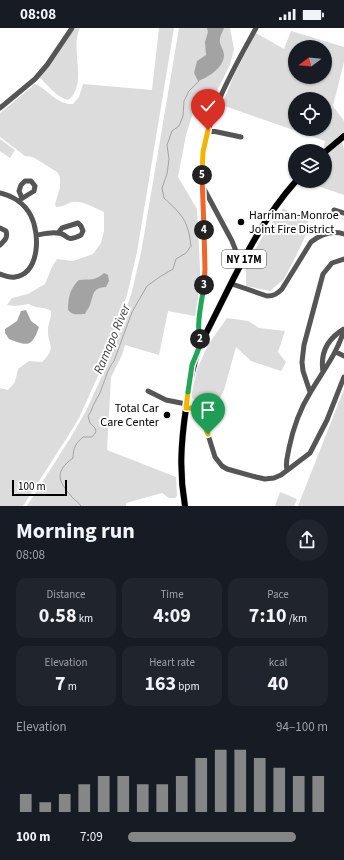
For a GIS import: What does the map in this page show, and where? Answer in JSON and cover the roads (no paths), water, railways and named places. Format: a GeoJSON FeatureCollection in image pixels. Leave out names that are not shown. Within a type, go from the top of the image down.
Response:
{"type":"FeatureCollection","features":[{"type":"Feature","properties":{"kind":"main road"},"geometry":{"type":"LineString","coordinates":[[332,146],[344,136]]}},
{"type":"Feature","properties":{"kind":"main road","name":"NY 17M"},"geometry":{"type":"LineString","coordinates":[[185,506],[180,474],[180,450],[192,365],[201,343],[261,228],[274,208],[290,188]]}},
{"type":"Feature","properties":{"kind":"street"},"geometry":{"type":"LineString","coordinates":[[0,108],[35,79],[47,65],[72,28]]}},
{"type":"Feature","properties":{"kind":"street"},"geometry":{"type":"LineString","coordinates":[[201,343],[199,334],[205,269],[201,184],[203,152],[208,130],[217,103],[253,29]]}},
{"type":"Feature","properties":{"kind":"street"},"geometry":{"type":"LineString","coordinates":[[208,130],[241,137]]}},
{"type":"Feature","properties":{"kind":"street"},"geometry":{"type":"LineString","coordinates":[[201,184],[232,241],[242,264]]}},
{"type":"Feature","properties":{"kind":"street"},"geometry":{"type":"LineString","coordinates":[[0,193],[20,200],[31,215],[37,235],[35,254],[28,271],[22,275],[14,277],[0,274]]}},
{"type":"Feature","properties":{"kind":"street"},"geometry":{"type":"LineString","coordinates":[[334,210],[344,213]]}},
{"type":"Feature","properties":{"kind":"street"},"geometry":{"type":"LineString","coordinates":[[0,228],[6,231],[7,236],[6,239],[0,244]]}},
{"type":"Feature","properties":{"kind":"street"},"geometry":{"type":"LineString","coordinates":[[37,235],[58,232]]}},
{"type":"Feature","properties":{"kind":"street"},"geometry":{"type":"LineString","coordinates":[[232,284],[267,296],[277,294],[282,289],[311,242],[333,232],[344,234]]}},
{"type":"Feature","properties":{"kind":"street"},"geometry":{"type":"LineString","coordinates":[[310,392],[303,371],[302,362],[304,345],[324,274],[332,263],[344,259]]}},
{"type":"Feature","properties":{"kind":"street"},"geometry":{"type":"LineString","coordinates":[[323,372],[321,361],[322,355],[332,339],[344,330]]}},
{"type":"Feature","properties":{"kind":"street"},"geometry":{"type":"LineString","coordinates":[[287,470],[293,430],[310,392],[336,352],[344,330]]}},
{"type":"Feature","properties":{"kind":"street"},"geometry":{"type":"LineString","coordinates":[[336,352],[344,356]]}},
{"type":"Feature","properties":{"kind":"street"},"geometry":{"type":"LineString","coordinates":[[148,391],[166,400],[198,410],[205,425],[215,458],[222,466],[265,478],[274,478],[281,475],[308,455],[314,447],[327,420],[344,377]]}},
{"type":"Feature","properties":{"kind":"waterway","name":"Ramapo River"},"geometry":{"type":"LineString","coordinates":[[81,506],[67,491],[61,481],[61,472],[67,463],[73,458],[74,449],[78,441],[83,437],[92,437],[96,432],[95,428],[90,423],[88,416],[114,361],[132,312],[147,286],[173,269],[176,259],[186,253],[191,246],[186,224],[180,214],[164,198],[162,188],[167,174],[169,159],[167,145],[172,131],[179,126],[183,116],[184,101],[189,91],[199,81]]}},
{"type":"Feature","properties":{"kind":"place","name":"Harriman-Monroe Joint Fire District"},"geometry":{"type":"Point","coordinates":[241,222]}},
{"type":"Feature","properties":{"kind":"place","name":"Total Car Care Center"},"geometry":{"type":"Point","coordinates":[167,415]}}]}
